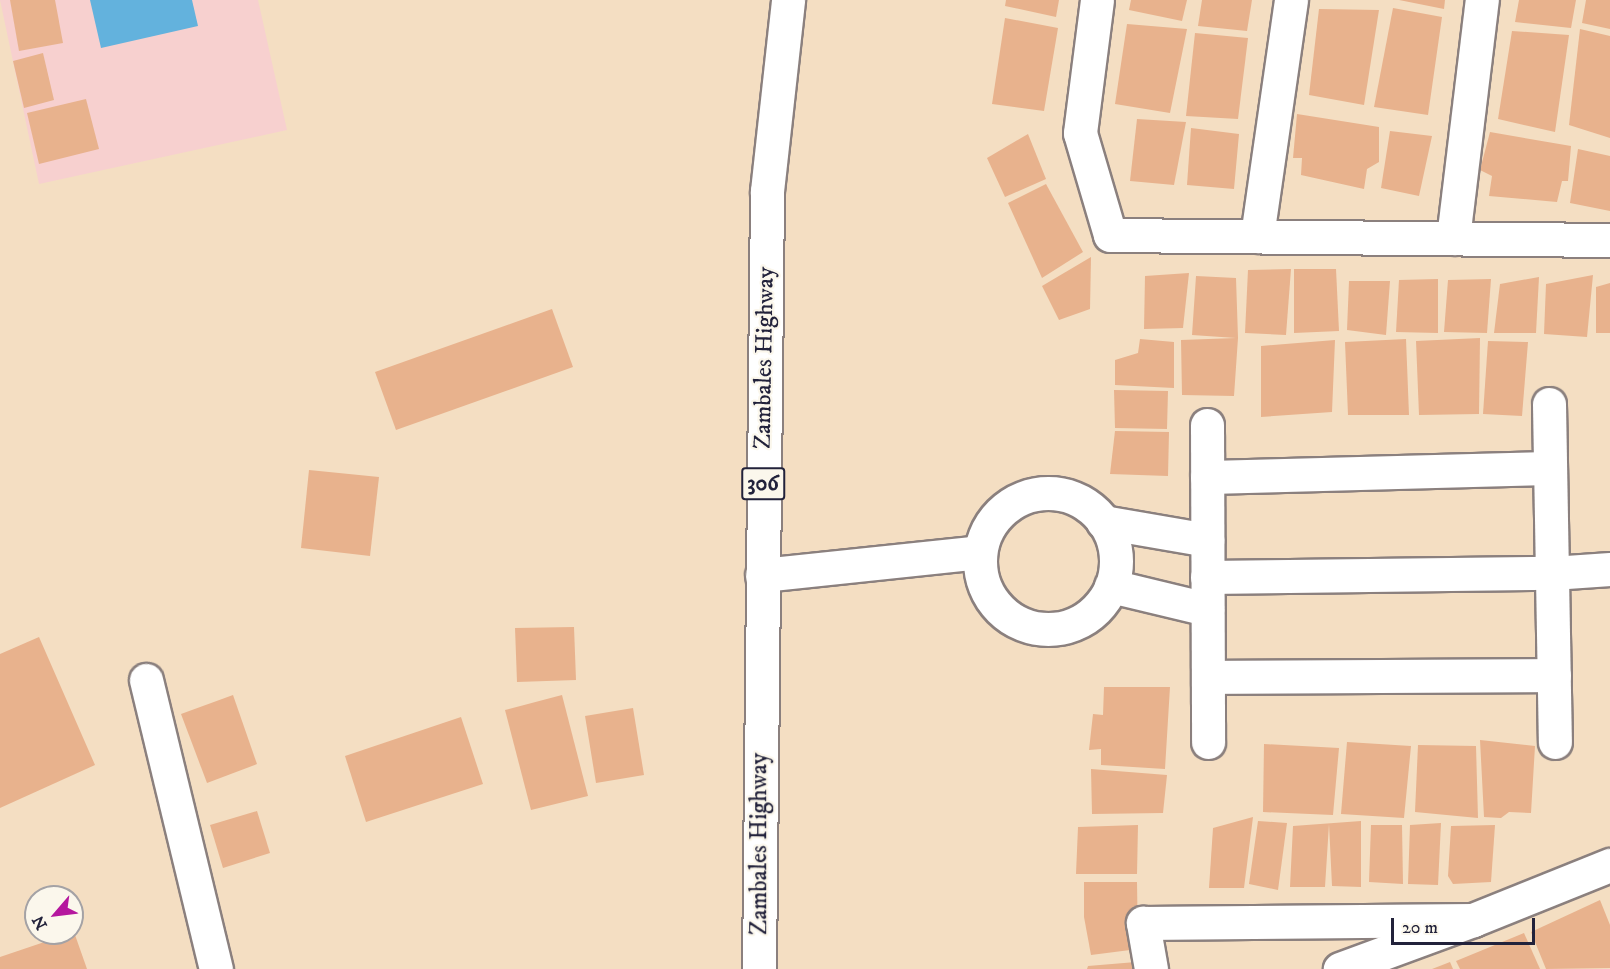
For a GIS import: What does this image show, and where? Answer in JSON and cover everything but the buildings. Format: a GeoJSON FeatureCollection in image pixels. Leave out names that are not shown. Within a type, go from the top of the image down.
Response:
{"type":"FeatureCollection","features":[{"type":"Feature","properties":{"kind":"street","name":"Zambales Highway"},"geometry":{"type":"LineString","coordinates":[[759,969],[767,191],[788,0]]}},
{"type":"Feature","properties":{"kind":"street"},"geometry":{"type":"LineString","coordinates":[[1097,0],[1080,133],[1110,235],[1610,240]]}},
{"type":"Feature","properties":{"kind":"street"},"geometry":{"type":"LineString","coordinates":[[1257,236],[1292,0]]}},
{"type":"Feature","properties":{"kind":"street"},"geometry":{"type":"LineString","coordinates":[[1453,238],[1482,0]]}},
{"type":"Feature","properties":{"kind":"street"},"geometry":{"type":"LineString","coordinates":[[1549,404],[1555,741]]}},
{"type":"Feature","properties":{"kind":"street"},"geometry":{"type":"LineString","coordinates":[[1207,425],[1208,742]]}},
{"type":"Feature","properties":{"kind":"street"},"geometry":{"type":"LineString","coordinates":[[1207,477],[1550,468]]}},
{"type":"Feature","properties":{"kind":"street"},"geometry":{"type":"LineString","coordinates":[[1056,492],[1078,499],[1103,522],[1117,554],[1111,586],[1090,616],[1071,626],[1050,630],[1028,627],[1009,617],[994,603],[984,584],[980,552],[994,518],[1011,502],[1032,494],[1056,492]]}},
{"type":"Feature","properties":{"kind":"street"},"geometry":{"type":"LineString","coordinates":[[1103,522],[1207,540]]}},
{"type":"Feature","properties":{"kind":"street"},"geometry":{"type":"LineString","coordinates":[[762,575],[980,552]]}},
{"type":"Feature","properties":{"kind":"street"},"geometry":{"type":"LineString","coordinates":[[1207,577],[1552,573],[1610,569]]}},
{"type":"Feature","properties":{"kind":"street"},"geometry":{"type":"LineString","coordinates":[[1111,586],[1207,609]]}},
{"type":"Feature","properties":{"kind":"street"},"geometry":{"type":"LineString","coordinates":[[1208,677],[1554,675]]}},
{"type":"Feature","properties":{"kind":"street"},"geometry":{"type":"LineString","coordinates":[[146,680],[216,969]]}},
{"type":"Feature","properties":{"kind":"street"},"geometry":{"type":"LineString","coordinates":[[1340,969],[1473,920],[1610,865]]}},
{"type":"Feature","properties":{"kind":"street"},"geometry":{"type":"LineString","coordinates":[[1151,969],[1143,923],[1473,920]]}},
{"type":"Feature","properties":{"kind":"shaded area"},"geometry":{"type":"Polygon","coordinates":[[[0,0],[258,0],[287,130],[39,184],[0,0]]]}},
{"type":"Feature","properties":{"kind":"water"},"geometry":{"type":"Polygon","coordinates":[[[90,0],[192,0],[198,26],[101,48],[90,0]]]}}]}
